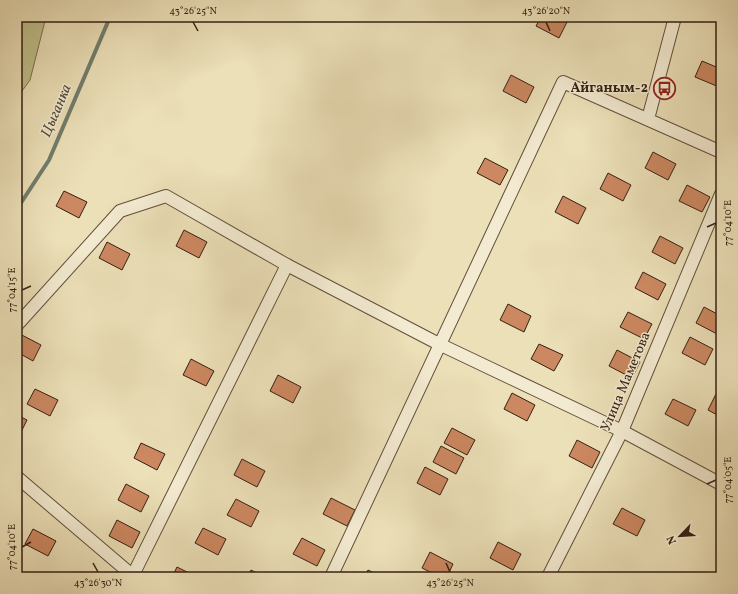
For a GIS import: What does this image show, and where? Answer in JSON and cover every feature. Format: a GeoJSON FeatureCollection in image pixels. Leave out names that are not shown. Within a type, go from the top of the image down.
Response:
{"type":"FeatureCollection","features":[{"type":"Feature","properties":{"kind":"street"},"geometry":{"type":"LineString","coordinates":[[648,119],[675,17]]}},
{"type":"Feature","properties":{"kind":"street"},"geometry":{"type":"LineString","coordinates":[[331,577],[563,82],[721,152]]}},
{"type":"Feature","properties":{"kind":"street","name":"Улица Маметова"},"geometry":{"type":"LineString","coordinates":[[548,577],[622,431],[721,194]]}},
{"type":"Feature","properties":{"kind":"street"},"geometry":{"type":"LineString","coordinates":[[17,324],[120,211],[166,196],[287,264],[439,344],[622,431],[721,484]]}},
{"type":"Feature","properties":{"kind":"street"},"geometry":{"type":"LineString","coordinates":[[17,477],[132,576],[287,264]]}},
{"type":"Feature","properties":{"kind":"green space"},"geometry":{"type":"Polygon","coordinates":[[[17,17],[46,17],[30,80],[17,98],[17,17]]]}},
{"type":"Feature","properties":{"kind":"building"},"geometry":{"type":"Polygon","coordinates":[[[541,17],[558,17],[567,22],[559,38],[536,26],[541,17]]]}},
{"type":"Feature","properties":{"kind":"building"},"geometry":{"type":"Polygon","coordinates":[[[702,61],[721,69],[721,82],[719,87],[695,77],[702,61]]]}},
{"type":"Feature","properties":{"kind":"building"},"geometry":{"type":"Polygon","coordinates":[[[511,75],[534,87],[526,103],[503,91],[511,75]]]}},
{"type":"Feature","properties":{"kind":"building"},"geometry":{"type":"Polygon","coordinates":[[[653,152],[676,164],[668,180],[645,168],[653,152]]]}},
{"type":"Feature","properties":{"kind":"building"},"geometry":{"type":"Polygon","coordinates":[[[485,158],[508,170],[500,185],[477,173],[485,158]]]}},
{"type":"Feature","properties":{"kind":"building"},"geometry":{"type":"Polygon","coordinates":[[[608,173],[631,185],[623,201],[600,189],[608,173]]]}},
{"type":"Feature","properties":{"kind":"building"},"geometry":{"type":"Polygon","coordinates":[[[687,185],[710,197],[702,212],[679,201],[687,185]]]}},
{"type":"Feature","properties":{"kind":"building"},"geometry":{"type":"Polygon","coordinates":[[[64,191],[87,202],[79,218],[56,206],[64,191]]]}},
{"type":"Feature","properties":{"kind":"building"},"geometry":{"type":"Polygon","coordinates":[[[563,196],[586,208],[578,224],[555,212],[563,196]]]}},
{"type":"Feature","properties":{"kind":"building"},"geometry":{"type":"Polygon","coordinates":[[[184,230],[207,242],[199,258],[176,246],[184,230]]]}},
{"type":"Feature","properties":{"kind":"building"},"geometry":{"type":"Polygon","coordinates":[[[660,236],[683,248],[675,264],[652,252],[660,236]]]}},
{"type":"Feature","properties":{"kind":"building"},"geometry":{"type":"Polygon","coordinates":[[[107,242],[130,254],[122,270],[99,258],[107,242]]]}},
{"type":"Feature","properties":{"kind":"building"},"geometry":{"type":"Polygon","coordinates":[[[643,272],[666,284],[658,300],[635,288],[643,272]]]}},
{"type":"Feature","properties":{"kind":"building"},"geometry":{"type":"Polygon","coordinates":[[[508,304],[531,316],[524,332],[500,320],[508,304]]]}},
{"type":"Feature","properties":{"kind":"building"},"geometry":{"type":"Polygon","coordinates":[[[704,307],[721,316],[721,331],[719,335],[696,323],[704,307]]]}},
{"type":"Feature","properties":{"kind":"building"},"geometry":{"type":"Polygon","coordinates":[[[628,312],[652,324],[644,339],[620,327],[628,312]]]}},
{"type":"Feature","properties":{"kind":"building"},"geometry":{"type":"Polygon","coordinates":[[[18,333],[41,345],[33,361],[17,352],[18,333]]]}},
{"type":"Feature","properties":{"kind":"building"},"geometry":{"type":"Polygon","coordinates":[[[690,337],[713,349],[705,365],[682,353],[690,337]]]}},
{"type":"Feature","properties":{"kind":"building"},"geometry":{"type":"Polygon","coordinates":[[[539,344],[563,355],[554,371],[531,359],[539,344]]]}},
{"type":"Feature","properties":{"kind":"building"},"geometry":{"type":"Polygon","coordinates":[[[617,350],[640,362],[632,378],[609,366],[617,350]]]}},
{"type":"Feature","properties":{"kind":"building"},"geometry":{"type":"Polygon","coordinates":[[[191,359],[214,371],[206,386],[183,375],[191,359]]]}},
{"type":"Feature","properties":{"kind":"building"},"geometry":{"type":"Polygon","coordinates":[[[278,375],[301,387],[293,403],[270,391],[278,375]]]}},
{"type":"Feature","properties":{"kind":"building"},"geometry":{"type":"Polygon","coordinates":[[[35,389],[58,400],[50,416],[27,404],[35,389]]]}},
{"type":"Feature","properties":{"kind":"building"},"geometry":{"type":"Polygon","coordinates":[[[512,393],[535,405],[527,421],[504,409],[512,393]]]}},
{"type":"Feature","properties":{"kind":"building"},"geometry":{"type":"Polygon","coordinates":[[[716,394],[721,397],[721,417],[708,410],[716,394]]]}},
{"type":"Feature","properties":{"kind":"building"},"geometry":{"type":"Polygon","coordinates":[[[673,399],[696,410],[688,426],[665,414],[673,399]]]}},
{"type":"Feature","properties":{"kind":"building"},"geometry":{"type":"Polygon","coordinates":[[[17,415],[27,420],[19,436],[17,435],[17,415]]]}},
{"type":"Feature","properties":{"kind":"building"},"geometry":{"type":"Polygon","coordinates":[[[452,428],[475,440],[467,455],[444,443],[452,428]]]}},
{"type":"Feature","properties":{"kind":"building"},"geometry":{"type":"Polygon","coordinates":[[[577,440],[600,452],[592,468],[569,456],[577,440]]]}},
{"type":"Feature","properties":{"kind":"building"},"geometry":{"type":"Polygon","coordinates":[[[141,443],[165,454],[157,470],[134,458],[141,443]]]}},
{"type":"Feature","properties":{"kind":"building"},"geometry":{"type":"Polygon","coordinates":[[[441,446],[464,458],[456,474],[433,462],[441,446]]]}},
{"type":"Feature","properties":{"kind":"building"},"geometry":{"type":"Polygon","coordinates":[[[242,459],[265,471],[257,487],[234,475],[242,459]]]}},
{"type":"Feature","properties":{"kind":"building"},"geometry":{"type":"Polygon","coordinates":[[[425,467],[448,479],[440,495],[417,483],[425,467]]]}},
{"type":"Feature","properties":{"kind":"building"},"geometry":{"type":"Polygon","coordinates":[[[126,484],[149,496],[141,512],[118,500],[126,484]]]}},
{"type":"Feature","properties":{"kind":"building"},"geometry":{"type":"Polygon","coordinates":[[[331,498],[355,510],[347,526],[323,514],[331,498]]]}},
{"type":"Feature","properties":{"kind":"building"},"geometry":{"type":"Polygon","coordinates":[[[236,499],[259,511],[251,527],[227,515],[236,499]]]}},
{"type":"Feature","properties":{"kind":"building"},"geometry":{"type":"Polygon","coordinates":[[[622,508],[645,520],[637,536],[613,524],[622,508]]]}},
{"type":"Feature","properties":{"kind":"building"},"geometry":{"type":"Polygon","coordinates":[[[17,511],[22,513],[17,523],[17,511]]]}},
{"type":"Feature","properties":{"kind":"building"},"geometry":{"type":"Polygon","coordinates":[[[117,520],[140,532],[132,548],[109,536],[117,520]]]}},
{"type":"Feature","properties":{"kind":"building"},"geometry":{"type":"Polygon","coordinates":[[[203,528],[226,539],[218,555],[195,543],[203,528]]]}},
{"type":"Feature","properties":{"kind":"building"},"geometry":{"type":"Polygon","coordinates":[[[33,529],[56,541],[48,556],[25,544],[33,529]]]}},
{"type":"Feature","properties":{"kind":"building"},"geometry":{"type":"Polygon","coordinates":[[[302,538],[325,550],[317,566],[293,554],[302,538]]]}},
{"type":"Feature","properties":{"kind":"building"},"geometry":{"type":"Polygon","coordinates":[[[498,542],[521,554],[513,570],[490,558],[498,542]]]}},
{"type":"Feature","properties":{"kind":"building"},"geometry":{"type":"Polygon","coordinates":[[[430,552],[453,564],[447,577],[440,577],[422,568],[430,552]]]}},
{"type":"Feature","properties":{"kind":"building"},"geometry":{"type":"Polygon","coordinates":[[[177,567],[197,577],[172,577],[177,567]]]}},
{"type":"Feature","properties":{"kind":"building"},"geometry":{"type":"Polygon","coordinates":[[[251,570],[265,577],[247,577],[251,570]]]}},
{"type":"Feature","properties":{"kind":"building"},"geometry":{"type":"Polygon","coordinates":[[[368,570],[382,577],[364,577],[368,570]]]}},
{"type":"Feature","properties":{"kind":"waterway","name":"Цыганка"},"geometry":{"type":"LineString","coordinates":[[17,209],[49,160],[110,17]]}},
{"type":"Feature","properties":{"kind":"place","name":"Айганым-2"},"geometry":{"type":"Point","coordinates":[664,88]}}]}
